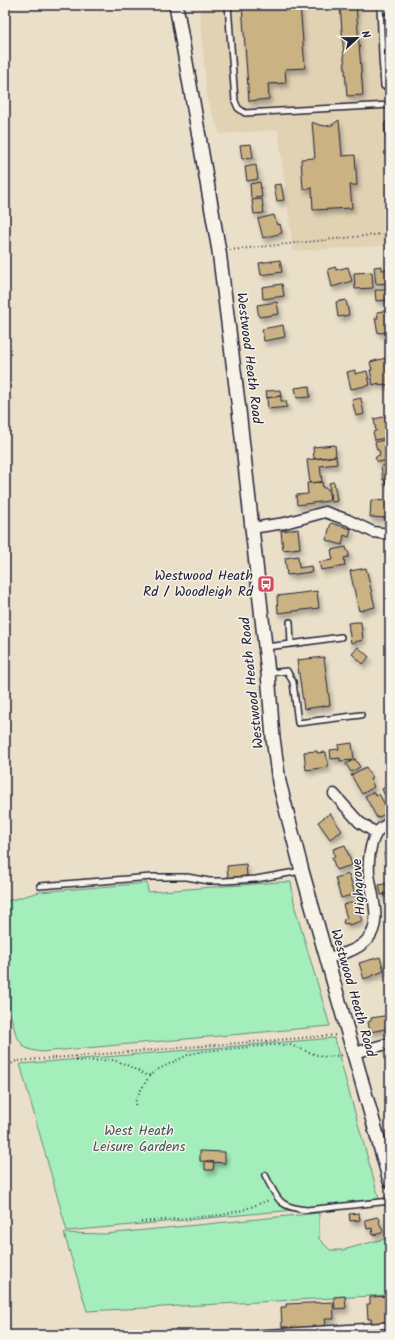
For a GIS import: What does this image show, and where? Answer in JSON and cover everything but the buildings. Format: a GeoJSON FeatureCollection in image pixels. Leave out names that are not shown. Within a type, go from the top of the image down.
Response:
{"type":"FeatureCollection","features":[{"type":"Feature","properties":{"kind":"street","name":"Westwood Heath Road"},"geometry":{"type":"LineString","coordinates":[[176,5],[219,251],[238,403],[268,673],[273,738],[279,782],[302,870],[349,1034],[349,1054],[390,1181]]}},
{"type":"Feature","properties":{"kind":"street"},"geometry":{"type":"LineString","coordinates":[[252,528],[285,523],[325,512],[348,520],[373,532],[390,534]]}},
{"type":"Feature","properties":{"kind":"street"},"geometry":{"type":"LineString","coordinates":[[334,794],[359,822],[376,833],[390,822]]}},
{"type":"Feature","properties":{"kind":"street","name":"Highgrove"},"geometry":{"type":"LineString","coordinates":[[327,958],[356,948],[367,941],[374,930],[375,918],[369,874],[369,856],[376,833]]}},
{"type":"Feature","properties":{"kind":"street"},"geometry":{"type":"LineString","coordinates":[[349,1054],[390,1043]]}},
{"type":"Feature","properties":{"kind":"lane"},"geometry":{"type":"LineString","coordinates":[[228,5],[235,101],[238,108],[245,113],[390,105]]}},
{"type":"Feature","properties":{"kind":"lane"},"geometry":{"type":"LineString","coordinates":[[380,5],[390,13]]}},
{"type":"Feature","properties":{"kind":"lane"},"geometry":{"type":"LineString","coordinates":[[380,5],[384,86],[390,86]]}},
{"type":"Feature","properties":{"kind":"lane"},"geometry":{"type":"LineString","coordinates":[[390,125],[388,125],[390,150]]}},
{"type":"Feature","properties":{"kind":"lane"},"geometry":{"type":"LineString","coordinates":[[290,622],[291,644]]}},
{"type":"Feature","properties":{"kind":"lane"},"geometry":{"type":"LineString","coordinates":[[265,647],[341,637]]}},
{"type":"Feature","properties":{"kind":"lane"},"geometry":{"type":"LineString","coordinates":[[268,673],[287,671],[294,682],[298,723],[361,715]]}},
{"type":"Feature","properties":{"kind":"lane"},"geometry":{"type":"LineString","coordinates":[[40,886],[152,877],[187,877],[209,881],[225,881],[262,878],[302,870]]}},
{"type":"Feature","properties":{"kind":"lane"},"geometry":{"type":"LineString","coordinates":[[265,1174],[278,1199],[285,1206],[295,1209],[307,1210],[390,1201]]}},
{"type":"Feature","properties":{"kind":"lane"},"geometry":{"type":"LineString","coordinates":[[258,1333],[390,1325]]}},
{"type":"Feature","properties":{"kind":"path"},"geometry":{"type":"LineString","coordinates":[[219,251],[390,234]]}},
{"type":"Feature","properties":{"kind":"path"},"geometry":{"type":"LineString","coordinates":[[5,1068],[16,1061],[349,1034]]}},
{"type":"Feature","properties":{"kind":"path"},"geometry":{"type":"LineString","coordinates":[[135,1105],[136,1098],[150,1075],[190,1054],[205,1051],[272,1045],[290,1045],[326,1057],[349,1054]]}},
{"type":"Feature","properties":{"kind":"path"},"geometry":{"type":"LineString","coordinates":[[76,1061],[113,1060],[125,1064],[146,1075],[150,1075]]}},
{"type":"Feature","properties":{"kind":"path"},"geometry":{"type":"LineString","coordinates":[[141,1222],[222,1215],[243,1210],[272,1199],[278,1199]]}},
{"type":"Feature","properties":{"kind":"shaded area"},"geometry":{"type":"Polygon","coordinates":[[[199,5],[390,5],[390,246],[293,251],[278,130],[220,134],[207,99],[199,5]]]}},
{"type":"Feature","properties":{"kind":"green space"},"geometry":{"type":"Polygon","coordinates":[[[291,882],[295,908],[330,1026],[41,1052],[24,1047],[16,1035],[5,995],[5,903],[8,901],[39,892],[147,883],[148,892],[291,882]]]}},
{"type":"Feature","properties":{"kind":"green space","name":"West Heath Leisure Gardens"},"geometry":{"type":"Polygon","coordinates":[[[334,1038],[380,1202],[67,1231],[20,1064],[334,1038]]]}},
{"type":"Feature","properties":{"kind":"green space"},"geometry":{"type":"Polygon","coordinates":[[[319,1213],[319,1239],[330,1250],[343,1250],[390,1237],[390,1295],[87,1311],[64,1233],[105,1234],[319,1213]]]}},
{"type":"Feature","properties":{"kind":"green space"},"geometry":{"type":"Polygon","coordinates":[[[390,1330],[390,1335],[318,1335],[390,1330]]]}},
{"type":"Feature","properties":{"kind":"place","name":"Westwood Heath Rd / Woodleigh Rd"},"geometry":{"type":"Point","coordinates":[266,584]}}]}
